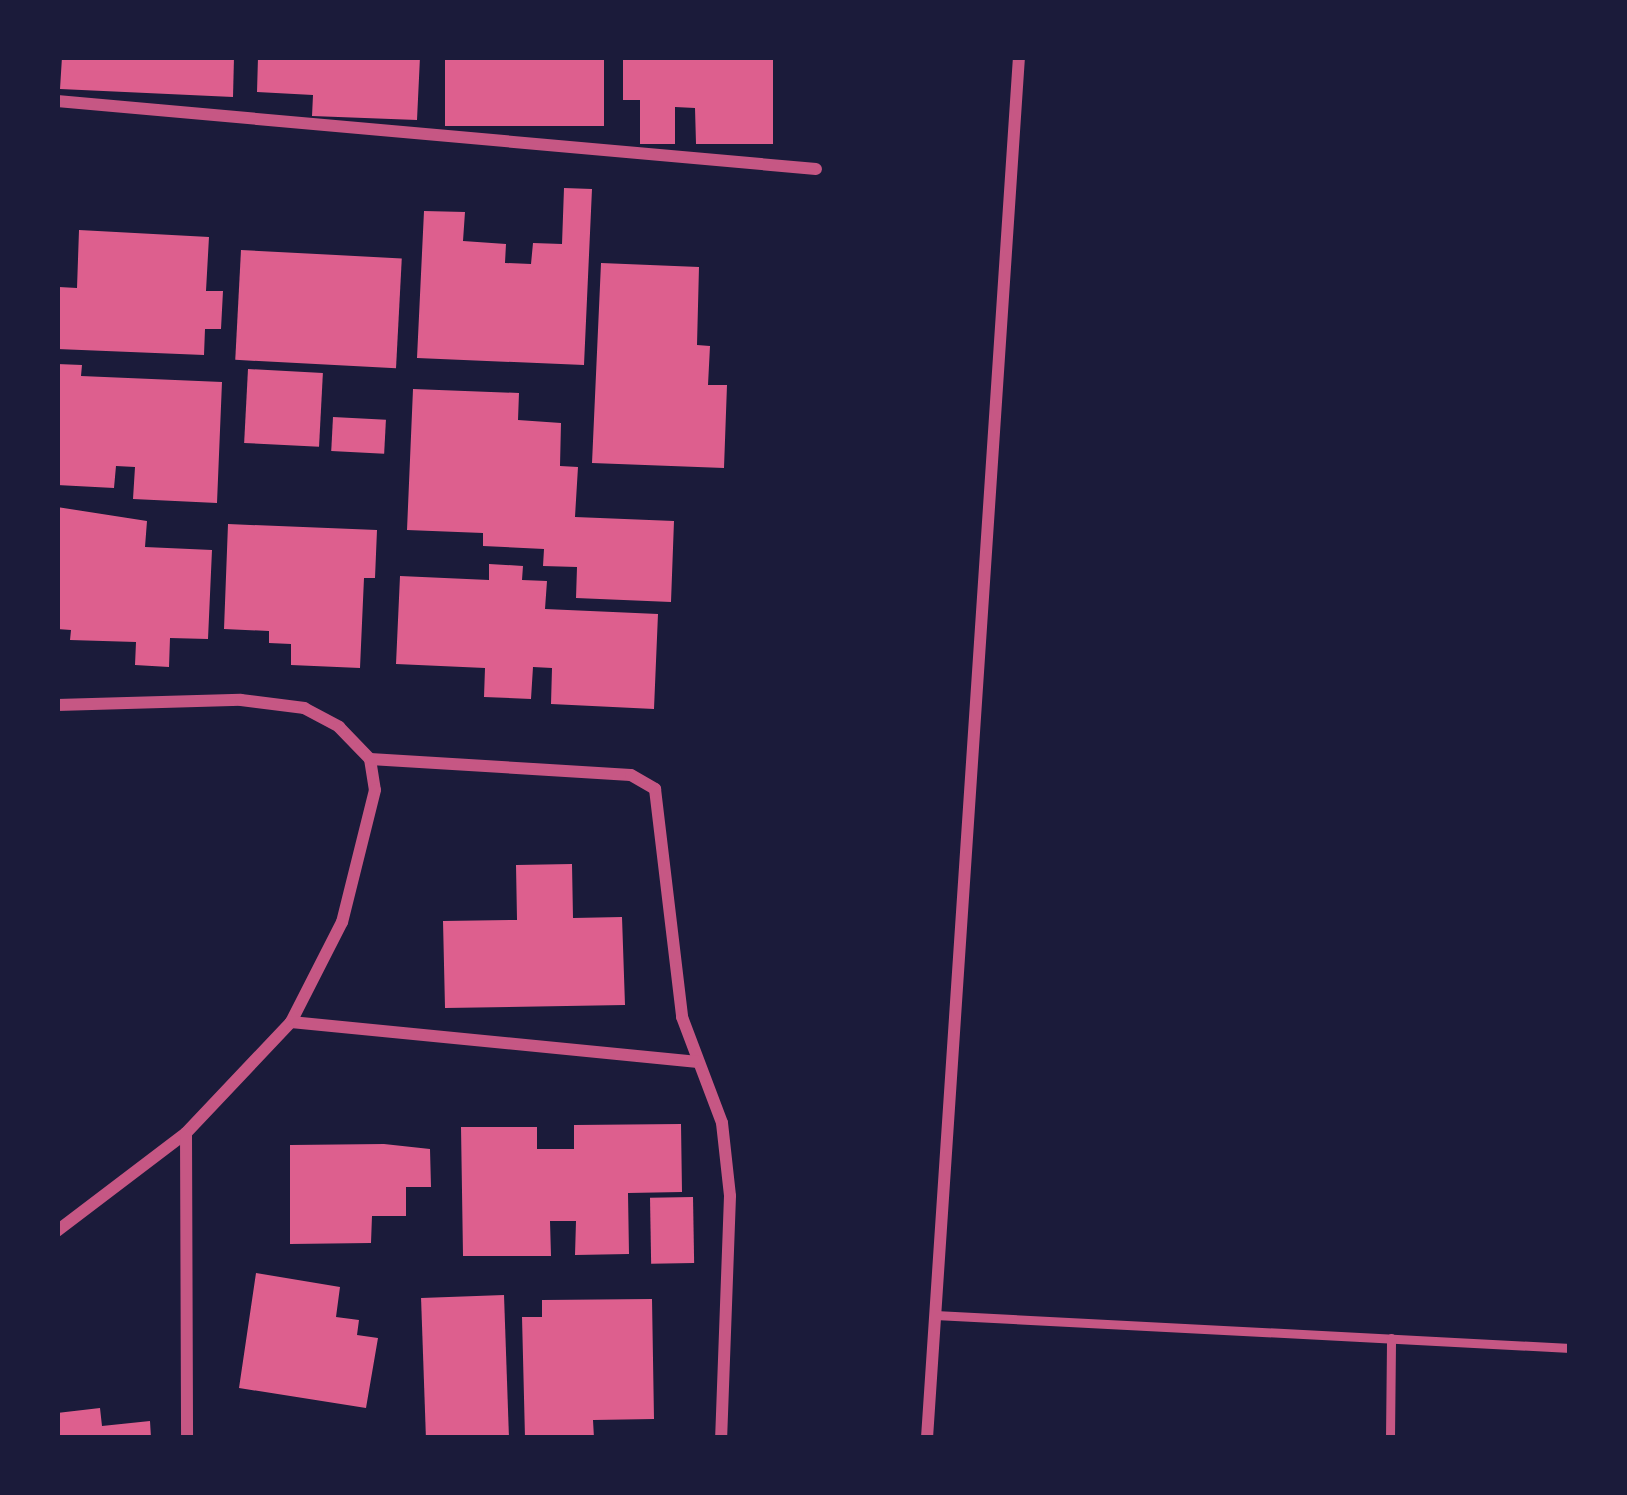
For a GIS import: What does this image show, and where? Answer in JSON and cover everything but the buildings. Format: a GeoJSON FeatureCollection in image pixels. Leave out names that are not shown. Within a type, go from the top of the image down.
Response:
{"type":"FeatureCollection","features":[{"type":"Feature","properties":{"kind":"street"},"geometry":{"type":"LineString","coordinates":[[927,1438],[1019,57]]}},
{"type":"Feature","properties":{"kind":"street"},"geometry":{"type":"LineString","coordinates":[[57,101],[816,169]]}},
{"type":"Feature","properties":{"kind":"street"},"geometry":{"type":"LineString","coordinates":[[57,705],[241,700],[304,708],[339,728],[370,759],[631,775],[655,788],[682,1016],[722,1123],[730,1196],[721,1438]]}},
{"type":"Feature","properties":{"kind":"street"},"geometry":{"type":"LineString","coordinates":[[57,1231],[186,1133],[291,1022],[342,922],[370,818],[370,759]]}},
{"type":"Feature","properties":{"kind":"street"},"geometry":{"type":"LineString","coordinates":[[291,1022],[698,1062]]}},
{"type":"Feature","properties":{"kind":"street"},"geometry":{"type":"LineString","coordinates":[[186,1133],[187,1438]]}},
{"type":"Feature","properties":{"kind":"lane"},"geometry":{"type":"LineString","coordinates":[[935,1315],[1570,1348]]}},
{"type":"Feature","properties":{"kind":"lane"},"geometry":{"type":"LineString","coordinates":[[1390,1438],[1391,1338]]}}]}
